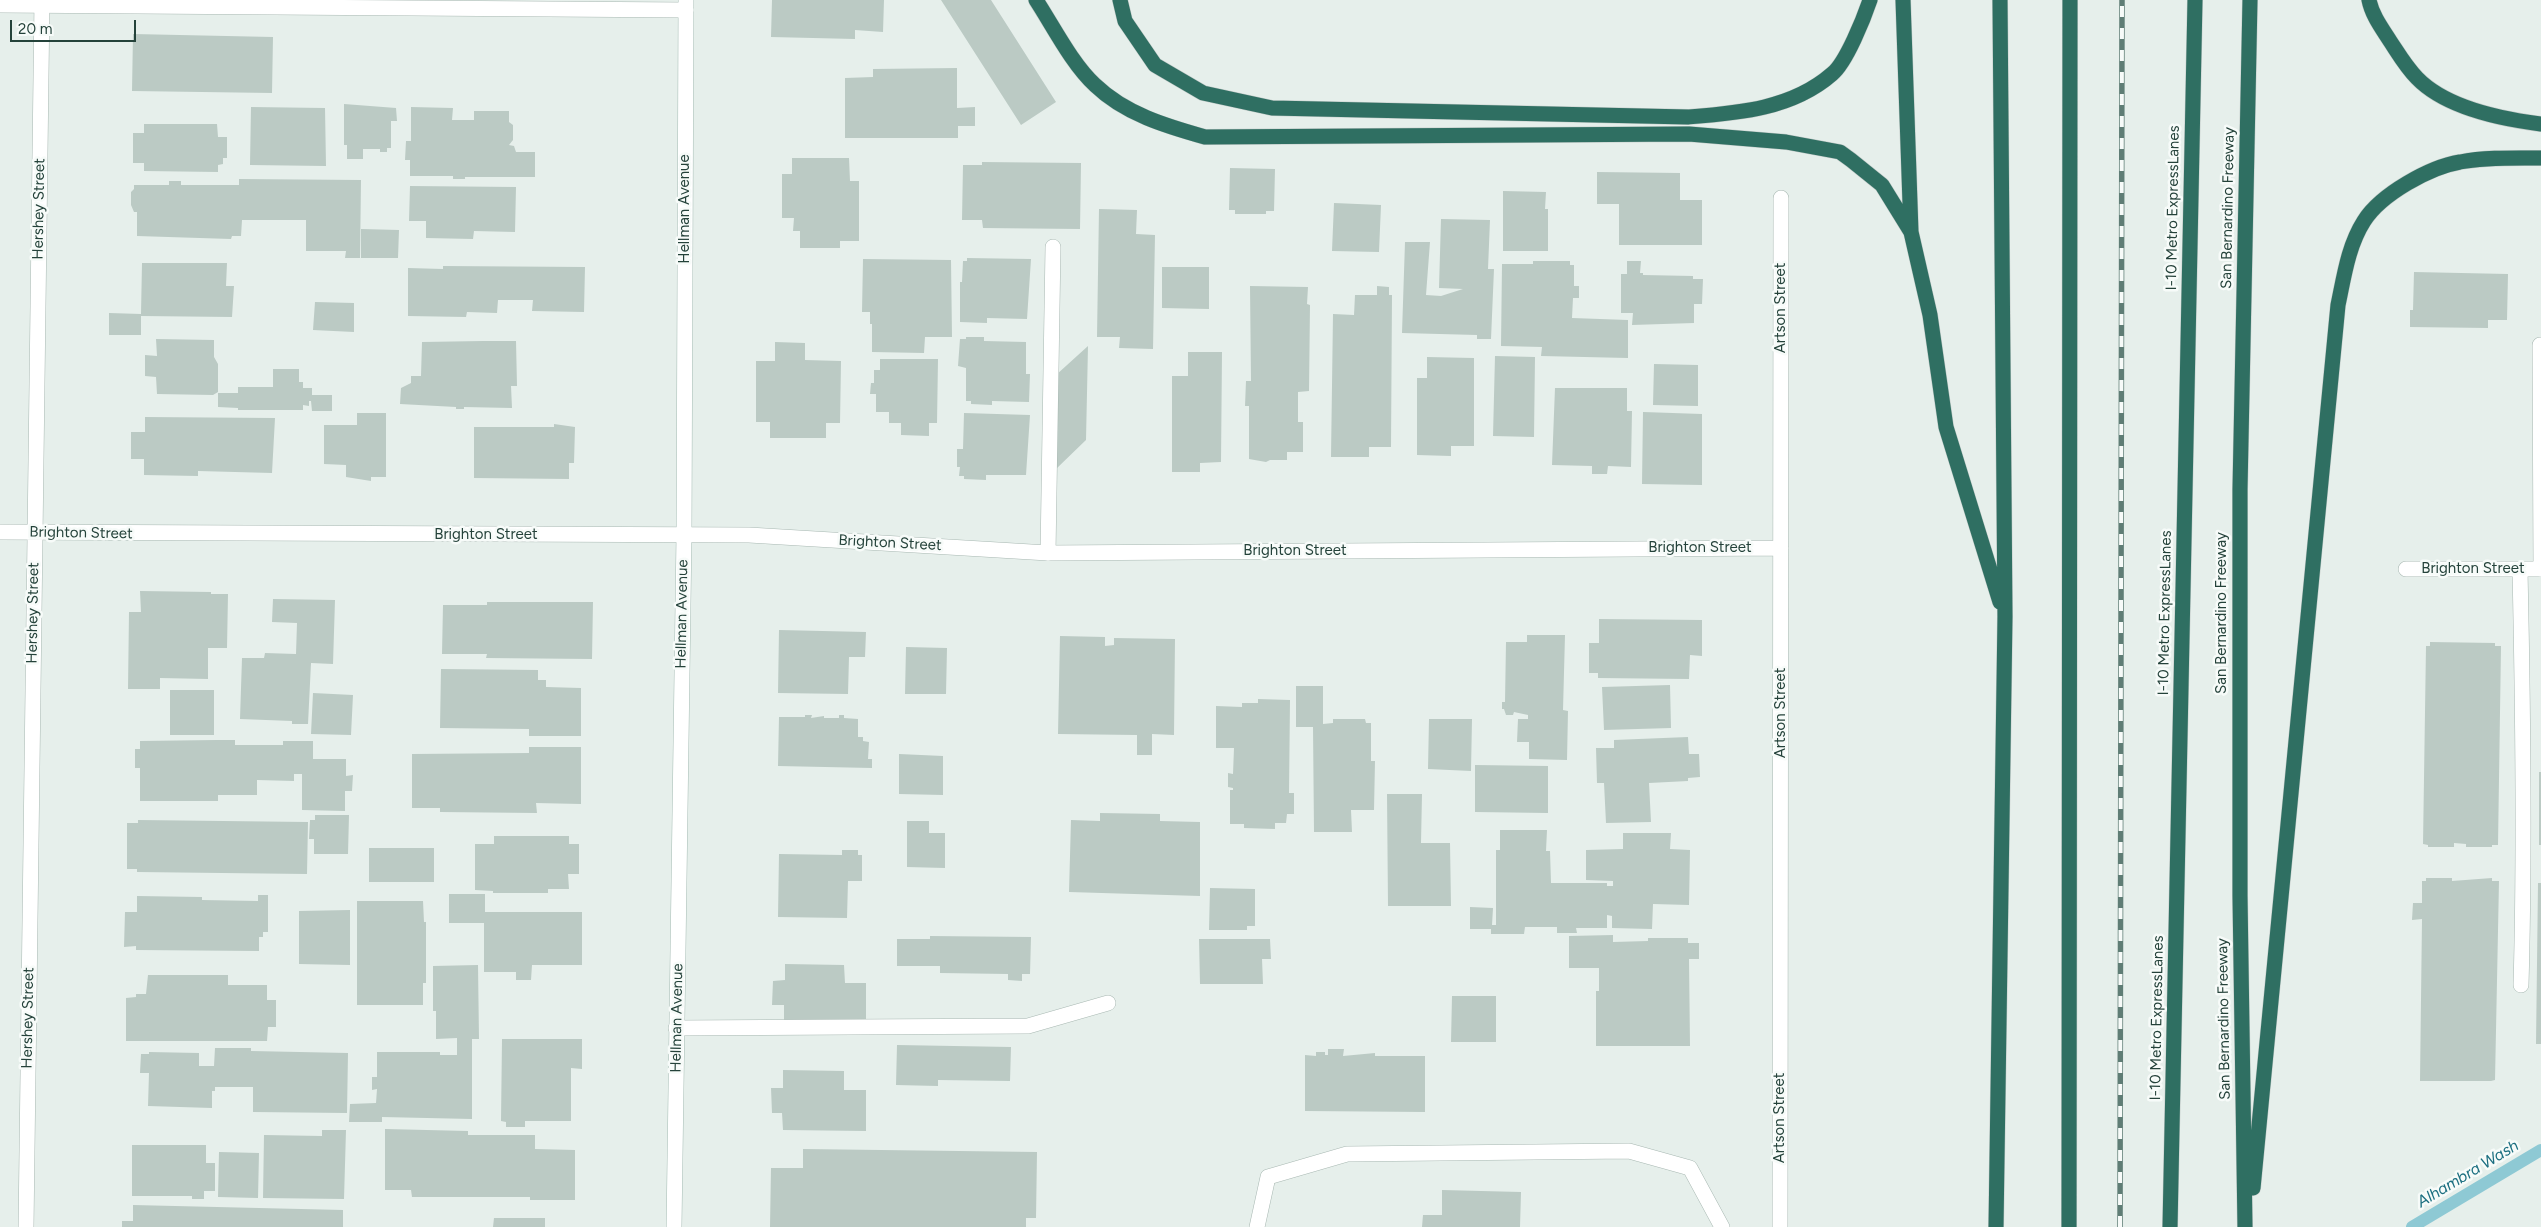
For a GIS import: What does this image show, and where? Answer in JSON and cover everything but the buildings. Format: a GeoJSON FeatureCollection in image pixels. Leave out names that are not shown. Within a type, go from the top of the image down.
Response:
{"type":"FeatureCollection","features":[{"type":"Feature","properties":{"kind":"highway"},"geometry":{"type":"LineString","coordinates":[[1036,0],[1094,85],[1120,105],[1163,126],[1204,137],[1689,134],[1786,142],[1840,152],[1882,185],[1911,232]]}},
{"type":"Feature","properties":{"kind":"highway"},"geometry":{"type":"LineString","coordinates":[[1120,0],[1125,21],[1155,66],[1203,93],[1272,108],[1688,117],[1743,113],[1793,99],[1833,74],[1861,26],[1870,0]]}},
{"type":"Feature","properties":{"kind":"highway"},"geometry":{"type":"LineString","coordinates":[[1903,0],[1911,232],[1930,315],[1946,426],[2005,616]]}},
{"type":"Feature","properties":{"kind":"highway"},"geometry":{"type":"LineString","coordinates":[[1996,1227],[2005,616],[2000,0]]}},
{"type":"Feature","properties":{"kind":"highway"},"geometry":{"type":"LineString","coordinates":[[2069,1227],[2070,0]]}},
{"type":"Feature","properties":{"kind":"highway","name":"I-10 Metro ExpressLanes"},"geometry":{"type":"LineString","coordinates":[[2170,1227],[2195,0]]}},
{"type":"Feature","properties":{"kind":"highway","name":"San Bernardino Freeway"},"geometry":{"type":"LineString","coordinates":[[2245,1227],[2240,896],[2240,489],[2250,0]]}},
{"type":"Feature","properties":{"kind":"highway"},"geometry":{"type":"LineString","coordinates":[[2368,0],[2372,12],[2399,56],[2417,79],[2442,97],[2501,119],[2541,124]]}},
{"type":"Feature","properties":{"kind":"highway"},"geometry":{"type":"LineString","coordinates":[[2249,1227],[2338,305],[2348,256],[2364,220],[2389,196],[2420,176],[2460,162],[2541,158]]}},
{"type":"Feature","properties":{"kind":"street","name":"Hershey Street"},"geometry":{"type":"LineString","coordinates":[[26,1227],[42,3]]}},
{"type":"Feature","properties":{"kind":"street"},"geometry":{"type":"LineString","coordinates":[[0,4],[686,5]]}},
{"type":"Feature","properties":{"kind":"street","name":"Hellman Avenue"},"geometry":{"type":"LineString","coordinates":[[674,1227],[684,535],[686,5]]}},
{"type":"Feature","properties":{"kind":"street","name":"Artson Street"},"geometry":{"type":"LineString","coordinates":[[1780,1227],[1781,198]]}},
{"type":"Feature","properties":{"kind":"street"},"geometry":{"type":"LineString","coordinates":[[1048,553],[1053,247]]}},
{"type":"Feature","properties":{"kind":"street"},"geometry":{"type":"LineString","coordinates":[[2540,345],[2541,569]]}},
{"type":"Feature","properties":{"kind":"street","name":"Brighton Street"},"geometry":{"type":"LineString","coordinates":[[0,532],[749,535],[1048,553],[1781,548]]}},
{"type":"Feature","properties":{"kind":"street","name":"Brighton Street"},"geometry":{"type":"LineString","coordinates":[[2406,569],[2541,569]]}},
{"type":"Feature","properties":{"kind":"street"},"geometry":{"type":"LineString","coordinates":[[2520,570],[2523,691],[2521,984]]}},
{"type":"Feature","properties":{"kind":"street"},"geometry":{"type":"LineString","coordinates":[[676,1028],[1028,1026],[1108,1003]]}},
{"type":"Feature","properties":{"kind":"street"},"geometry":{"type":"LineString","coordinates":[[1257,1227],[1268,1177],[1347,1154],[1629,1151],[1690,1168],[1722,1227]]}},
{"type":"Feature","properties":{"kind":"waterway","name":"Alhambra Wash"},"geometry":{"type":"LineString","coordinates":[[2412,1227],[2541,1150]]}},
{"type":"Feature","properties":{"kind":"railway"},"geometry":{"type":"LineString","coordinates":[[2120,1227],[2122,0]]}}]}
